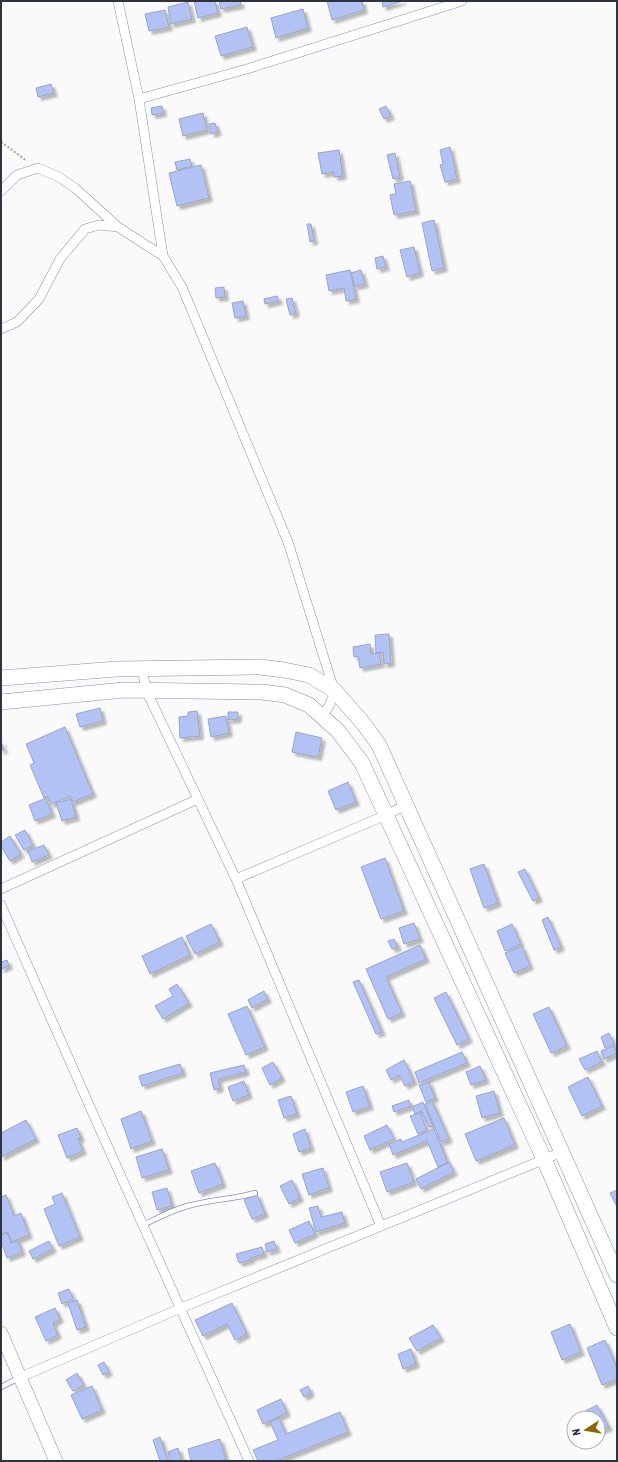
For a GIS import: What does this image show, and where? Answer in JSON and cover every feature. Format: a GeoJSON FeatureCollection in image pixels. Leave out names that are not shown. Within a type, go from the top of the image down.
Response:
{"type":"FeatureCollection","features":[{"type":"Feature","properties":{"kind":"main road"},"geometry":{"type":"LineString","coordinates":[[1,678],[117,669],[260,667],[309,675],[334,690],[363,723],[379,745],[617,1275]]}},
{"type":"Feature","properties":{"kind":"main road"},"geometry":{"type":"LineString","coordinates":[[1,702],[124,690],[262,692],[285,695],[309,705],[338,731],[362,762],[544,1159],[617,1328]]}},
{"type":"Feature","properties":{"kind":"main road"},"geometry":{"type":"LineString","coordinates":[[480,1019],[498,1010]]}},
{"type":"Feature","properties":{"kind":"main road"},"geometry":{"type":"LineString","coordinates":[[1,1333],[56,1461]]}},
{"type":"Feature","properties":{"kind":"street"},"geometry":{"type":"LineString","coordinates":[[119,1],[139,99],[163,256],[182,288],[288,542],[334,690],[331,705],[322,716]]}},
{"type":"Feature","properties":{"kind":"street"},"geometry":{"type":"LineString","coordinates":[[139,99],[247,69],[462,1]]}},
{"type":"Feature","properties":{"kind":"street"},"geometry":{"type":"LineString","coordinates":[[1,191],[17,175],[38,168],[59,177],[75,188],[118,227],[163,256]]}},
{"type":"Feature","properties":{"kind":"street"},"geometry":{"type":"LineString","coordinates":[[1,329],[17,322],[39,299],[60,259],[85,229],[99,226],[118,227]]}},
{"type":"Feature","properties":{"kind":"street"},"geometry":{"type":"LineString","coordinates":[[142,668],[146,690],[236,879],[382,1226]]}},
{"type":"Feature","properties":{"kind":"street"},"geometry":{"type":"LineString","coordinates":[[1,889],[198,799]]}},
{"type":"Feature","properties":{"kind":"street"},"geometry":{"type":"LineString","coordinates":[[236,879],[406,805]]}},
{"type":"Feature","properties":{"kind":"street"},"geometry":{"type":"LineString","coordinates":[[1,905],[102,1134],[250,1461]]}},
{"type":"Feature","properties":{"kind":"street"},"geometry":{"type":"LineString","coordinates":[[21,1377],[181,1308],[562,1152]]}},
{"type":"Feature","properties":{"kind":"lane"},"geometry":{"type":"LineString","coordinates":[[143,1225],[181,1208],[196,1204],[238,1198],[255,1193]]}},
{"type":"Feature","properties":{"kind":"lane"},"geometry":{"type":"LineString","coordinates":[[1,1387],[21,1377]]}},
{"type":"Feature","properties":{"kind":"path"},"geometry":{"type":"LineString","coordinates":[[1,142],[38,168]]}},
{"type":"Feature","properties":{"kind":"building"},"geometry":{"type":"Polygon","coordinates":[[[194,1],[215,1],[218,13],[198,18],[194,1]]]}},
{"type":"Feature","properties":{"kind":"building"},"geometry":{"type":"Polygon","coordinates":[[[219,1],[240,1],[241,5],[221,9],[219,1]]]}},
{"type":"Feature","properties":{"kind":"building"},"geometry":{"type":"Polygon","coordinates":[[[327,1],[362,1],[364,10],[332,20],[327,1]]]}},
{"type":"Feature","properties":{"kind":"building"},"geometry":{"type":"Polygon","coordinates":[[[382,1],[403,1],[383,7],[382,1]]]}},
{"type":"Feature","properties":{"kind":"building"},"geometry":{"type":"Polygon","coordinates":[[[188,2],[192,19],[171,24],[168,7],[188,2]]]}},
{"type":"Feature","properties":{"kind":"building"},"geometry":{"type":"Polygon","coordinates":[[[303,9],[308,28],[276,38],[271,18],[303,9]]]}},
{"type":"Feature","properties":{"kind":"building"},"geometry":{"type":"Polygon","coordinates":[[[165,10],[169,27],[149,31],[145,14],[165,10]]]}},
{"type":"Feature","properties":{"kind":"building"},"geometry":{"type":"Polygon","coordinates":[[[247,27],[253,47],[221,56],[215,36],[247,27]]]}},
{"type":"Feature","properties":{"kind":"building"},"geometry":{"type":"Polygon","coordinates":[[[51,84],[54,93],[38,97],[36,88],[51,84]]]}},
{"type":"Feature","properties":{"kind":"building"},"geometry":{"type":"Polygon","coordinates":[[[162,106],[163,113],[152,115],[151,108],[162,106]]]}},
{"type":"Feature","properties":{"kind":"building"},"geometry":{"type":"Polygon","coordinates":[[[386,106],[391,116],[384,119],[379,109],[386,106]]]}},
{"type":"Feature","properties":{"kind":"building"},"geometry":{"type":"Polygon","coordinates":[[[203,113],[207,130],[183,136],[179,119],[203,113]]]}},
{"type":"Feature","properties":{"kind":"building"},"geometry":{"type":"Polygon","coordinates":[[[215,123],[218,132],[211,134],[209,124],[215,123]]]}},
{"type":"Feature","properties":{"kind":"building"},"geometry":{"type":"Polygon","coordinates":[[[450,147],[457,179],[445,182],[440,165],[443,164],[440,150],[450,147]]]}},
{"type":"Feature","properties":{"kind":"building"},"geometry":{"type":"Polygon","coordinates":[[[339,150],[343,176],[334,177],[334,172],[322,174],[318,153],[339,150]]]}},
{"type":"Feature","properties":{"kind":"building"},"geometry":{"type":"Polygon","coordinates":[[[395,153],[400,177],[393,179],[387,155],[395,153]]]}},
{"type":"Feature","properties":{"kind":"building"},"geometry":{"type":"Polygon","coordinates":[[[190,159],[192,166],[177,170],[175,162],[190,159]]]}},
{"type":"Feature","properties":{"kind":"building"},"geometry":{"type":"Polygon","coordinates":[[[201,165],[209,198],[177,206],[169,173],[201,165]]]}},
{"type":"Feature","properties":{"kind":"building"},"geometry":{"type":"Polygon","coordinates":[[[410,181],[416,211],[394,215],[390,195],[396,194],[394,184],[410,181]]]}},
{"type":"Feature","properties":{"kind":"building"},"geometry":{"type":"Polygon","coordinates":[[[434,220],[444,268],[432,271],[422,223],[434,220]]]}},
{"type":"Feature","properties":{"kind":"building"},"geometry":{"type":"Polygon","coordinates":[[[307,224],[311,224],[314,241],[310,242],[307,224]]]}},
{"type":"Feature","properties":{"kind":"building"},"geometry":{"type":"Polygon","coordinates":[[[414,247],[420,273],[407,277],[400,250],[414,247]]]}},
{"type":"Feature","properties":{"kind":"building"},"geometry":{"type":"Polygon","coordinates":[[[383,256],[386,267],[377,269],[375,258],[383,256]]]}},
{"type":"Feature","properties":{"kind":"building"},"geometry":{"type":"Polygon","coordinates":[[[350,270],[356,299],[346,301],[344,288],[329,291],[326,275],[350,270]]]}},
{"type":"Feature","properties":{"kind":"building"},"geometry":{"type":"Polygon","coordinates":[[[361,270],[365,284],[355,286],[351,273],[361,270]]]}},
{"type":"Feature","properties":{"kind":"building"},"geometry":{"type":"Polygon","coordinates":[[[224,287],[225,297],[216,298],[215,288],[224,287]]]}},
{"type":"Feature","properties":{"kind":"building"},"geometry":{"type":"Polygon","coordinates":[[[277,296],[279,301],[265,304],[264,299],[277,296]]]}},
{"type":"Feature","properties":{"kind":"building"},"geometry":{"type":"Polygon","coordinates":[[[292,298],[296,313],[290,315],[286,299],[292,298]]]}},
{"type":"Feature","properties":{"kind":"building"},"geometry":{"type":"Polygon","coordinates":[[[243,301],[246,316],[235,318],[232,303],[243,301]]]}},
{"type":"Feature","properties":{"kind":"building"},"geometry":{"type":"Polygon","coordinates":[[[389,634],[391,663],[384,664],[383,652],[376,653],[375,635],[389,634]]]}},
{"type":"Feature","properties":{"kind":"building"},"geometry":{"type":"Polygon","coordinates":[[[370,644],[371,654],[379,653],[381,664],[360,668],[358,656],[354,657],[353,647],[370,644]]]}},
{"type":"Feature","properties":{"kind":"building"},"geometry":{"type":"Polygon","coordinates":[[[100,708],[103,721],[80,727],[76,714],[100,708]]]}},
{"type":"Feature","properties":{"kind":"building"},"geometry":{"type":"Polygon","coordinates":[[[197,711],[200,736],[180,738],[179,717],[188,716],[188,712],[197,711]]]}},
{"type":"Feature","properties":{"kind":"building"},"geometry":{"type":"Polygon","coordinates":[[[228,712],[238,712],[238,719],[228,720],[228,712]]]}},
{"type":"Feature","properties":{"kind":"building"},"geometry":{"type":"Polygon","coordinates":[[[226,716],[229,733],[211,737],[208,719],[226,716]]]}},
{"type":"Feature","properties":{"kind":"building"},"geometry":{"type":"Polygon","coordinates":[[[65,727],[93,794],[73,802],[70,796],[51,804],[48,797],[44,798],[30,765],[34,763],[26,744],[65,727]]]}},
{"type":"Feature","properties":{"kind":"building"},"geometry":{"type":"Polygon","coordinates":[[[296,732],[322,738],[318,757],[292,752],[296,732]]]}},
{"type":"Feature","properties":{"kind":"building"},"geometry":{"type":"Polygon","coordinates":[[[1,741],[4,750],[1,751],[1,741]]]}},
{"type":"Feature","properties":{"kind":"building"},"geometry":{"type":"Polygon","coordinates":[[[348,782],[356,802],[336,810],[328,791],[348,782]]]}},
{"type":"Feature","properties":{"kind":"building"},"geometry":{"type":"Polygon","coordinates":[[[46,798],[52,814],[35,821],[29,805],[46,798]]]}},
{"type":"Feature","properties":{"kind":"building"},"geometry":{"type":"Polygon","coordinates":[[[71,799],[76,817],[62,821],[56,803],[71,799]]]}},
{"type":"Feature","properties":{"kind":"building"},"geometry":{"type":"Polygon","coordinates":[[[25,830],[33,845],[24,850],[15,835],[25,830]]]}},
{"type":"Feature","properties":{"kind":"building"},"geometry":{"type":"Polygon","coordinates":[[[10,836],[21,854],[10,861],[1,846],[1,842],[10,836]]]}},
{"type":"Feature","properties":{"kind":"building"},"geometry":{"type":"Polygon","coordinates":[[[44,845],[49,855],[32,862],[28,851],[44,845]]]}},
{"type":"Feature","properties":{"kind":"building"},"geometry":{"type":"Polygon","coordinates":[[[385,858],[404,911],[381,919],[361,867],[385,858]]]}},
{"type":"Feature","properties":{"kind":"building"},"geometry":{"type":"Polygon","coordinates":[[[484,864],[498,903],[484,908],[470,869],[484,864]]]}},
{"type":"Feature","properties":{"kind":"building"},"geometry":{"type":"Polygon","coordinates":[[[525,869],[539,898],[533,901],[518,872],[525,869]]]}},
{"type":"Feature","properties":{"kind":"building"},"geometry":{"type":"Polygon","coordinates":[[[548,917],[561,947],[554,950],[542,920],[548,917]]]}},
{"type":"Feature","properties":{"kind":"building"},"geometry":{"type":"Polygon","coordinates":[[[414,923],[420,939],[404,944],[399,928],[414,923]]]}},
{"type":"Feature","properties":{"kind":"building"},"geometry":{"type":"Polygon","coordinates":[[[211,924],[220,942],[195,954],[186,936],[211,924]]]}},
{"type":"Feature","properties":{"kind":"building"},"geometry":{"type":"Polygon","coordinates":[[[512,924],[521,944],[505,951],[497,931],[512,924]]]}},
{"type":"Feature","properties":{"kind":"building"},"geometry":{"type":"Polygon","coordinates":[[[182,937],[190,955],[150,974],[142,956],[182,937]]]}},
{"type":"Feature","properties":{"kind":"building"},"geometry":{"type":"Polygon","coordinates":[[[394,939],[398,947],[392,949],[388,941],[394,939]]]}},
{"type":"Feature","properties":{"kind":"building"},"geometry":{"type":"Polygon","coordinates":[[[420,945],[426,959],[386,977],[402,1013],[388,1019],[366,969],[420,945]]]}},
{"type":"Feature","properties":{"kind":"building"},"geometry":{"type":"Polygon","coordinates":[[[522,946],[530,966],[514,973],[505,953],[522,946]]]}},
{"type":"Feature","properties":{"kind":"building"},"geometry":{"type":"Polygon","coordinates":[[[7,960],[9,966],[1,969],[1,962],[7,960]]]}},
{"type":"Feature","properties":{"kind":"building"},"geometry":{"type":"Polygon","coordinates":[[[359,980],[382,1032],[376,1034],[353,982],[359,980]]]}},
{"type":"Feature","properties":{"kind":"building"},"geometry":{"type":"Polygon","coordinates":[[[177,984],[189,1003],[163,1019],[155,1006],[173,996],[169,989],[177,984]]]}},
{"type":"Feature","properties":{"kind":"building"},"geometry":{"type":"Polygon","coordinates":[[[264,991],[268,999],[252,1008],[248,1000],[264,991]]]}},
{"type":"Feature","properties":{"kind":"building"},"geometry":{"type":"Polygon","coordinates":[[[446,992],[469,1039],[457,1045],[434,998],[446,992]]]}},
{"type":"Feature","properties":{"kind":"building"},"geometry":{"type":"Polygon","coordinates":[[[247,1006],[265,1047],[246,1055],[228,1014],[247,1006]]]}},
{"type":"Feature","properties":{"kind":"building"},"geometry":{"type":"Polygon","coordinates":[[[549,1007],[567,1046],[551,1053],[533,1014],[549,1007]]]}},
{"type":"Feature","properties":{"kind":"building"},"geometry":{"type":"Polygon","coordinates":[[[609,1033],[614,1044],[605,1048],[601,1037],[609,1033]]]}},
{"type":"Feature","properties":{"kind":"building"},"geometry":{"type":"Polygon","coordinates":[[[614,1046],[617,1053],[604,1059],[601,1051],[614,1046]]]}},
{"type":"Feature","properties":{"kind":"building"},"geometry":{"type":"Polygon","coordinates":[[[597,1051],[602,1062],[585,1070],[579,1059],[597,1051]]]}},
{"type":"Feature","properties":{"kind":"building"},"geometry":{"type":"Polygon","coordinates":[[[462,1052],[467,1063],[419,1083],[415,1072],[462,1052]]]}},
{"type":"Feature","properties":{"kind":"building"},"geometry":{"type":"Polygon","coordinates":[[[404,1060],[414,1081],[405,1086],[399,1075],[391,1080],[386,1070],[404,1060]]]}},
{"type":"Feature","properties":{"kind":"building"},"geometry":{"type":"Polygon","coordinates":[[[273,1062],[282,1078],[270,1085],[262,1068],[273,1062]]]}},
{"type":"Feature","properties":{"kind":"building"},"geometry":{"type":"Polygon","coordinates":[[[180,1064],[183,1073],[142,1086],[139,1076],[180,1064]]]}},
{"type":"Feature","properties":{"kind":"building"},"geometry":{"type":"Polygon","coordinates":[[[244,1065],[246,1072],[218,1079],[220,1088],[214,1090],[210,1073],[244,1065]]]}},
{"type":"Feature","properties":{"kind":"building"},"geometry":{"type":"Polygon","coordinates":[[[480,1066],[486,1080],[471,1085],[466,1072],[480,1066]]]}},
{"type":"Feature","properties":{"kind":"building"},"geometry":{"type":"Polygon","coordinates":[[[588,1077],[602,1106],[582,1116],[568,1087],[588,1077]]]}},
{"type":"Feature","properties":{"kind":"building"},"geometry":{"type":"Polygon","coordinates":[[[244,1081],[249,1095],[233,1101],[228,1087],[244,1081]]]}},
{"type":"Feature","properties":{"kind":"building"},"geometry":{"type":"Polygon","coordinates":[[[429,1082],[435,1098],[426,1102],[419,1085],[429,1082]]]}},
{"type":"Feature","properties":{"kind":"building"},"geometry":{"type":"Polygon","coordinates":[[[363,1086],[370,1106],[353,1112],[346,1092],[363,1086]]]}},
{"type":"Feature","properties":{"kind":"building"},"geometry":{"type":"Polygon","coordinates":[[[494,1091],[500,1113],[482,1118],[476,1096],[494,1091]]]}},
{"type":"Feature","properties":{"kind":"building"},"geometry":{"type":"Polygon","coordinates":[[[291,1096],[297,1114],[284,1118],[278,1100],[291,1096]]]}},
{"type":"Feature","properties":{"kind":"building"},"geometry":{"type":"Polygon","coordinates":[[[409,1100],[411,1106],[394,1112],[392,1106],[409,1100]]]}},
{"type":"Feature","properties":{"kind":"building"},"geometry":{"type":"Polygon","coordinates":[[[432,1101],[449,1139],[441,1142],[425,1104],[432,1101]]]}},
{"type":"Feature","properties":{"kind":"building"},"geometry":{"type":"Polygon","coordinates":[[[423,1102],[433,1126],[429,1127],[421,1111],[415,1114],[412,1107],[423,1102]]]}},
{"type":"Feature","properties":{"kind":"building"},"geometry":{"type":"Polygon","coordinates":[[[141,1111],[152,1141],[131,1149],[121,1119],[141,1111]]]}},
{"type":"Feature","properties":{"kind":"building"},"geometry":{"type":"Polygon","coordinates":[[[420,1113],[427,1130],[418,1134],[410,1116],[420,1113]]]}},
{"type":"Feature","properties":{"kind":"building"},"geometry":{"type":"Polygon","coordinates":[[[504,1118],[515,1145],[476,1161],[465,1134],[504,1118]]]}},
{"type":"Feature","properties":{"kind":"building"},"geometry":{"type":"Polygon","coordinates":[[[26,1120],[36,1139],[1,1157],[1,1133],[26,1120]]]}},
{"type":"Feature","properties":{"kind":"building"},"geometry":{"type":"Polygon","coordinates":[[[387,1125],[394,1139],[370,1150],[364,1136],[387,1125]]]}},
{"type":"Feature","properties":{"kind":"building"},"geometry":{"type":"Polygon","coordinates":[[[77,1128],[81,1138],[78,1139],[83,1151],[67,1158],[58,1135],[77,1128]]]}},
{"type":"Feature","properties":{"kind":"building"},"geometry":{"type":"Polygon","coordinates":[[[305,1129],[311,1148],[299,1152],[293,1134],[305,1129]]]}},
{"type":"Feature","properties":{"kind":"building"},"geometry":{"type":"Polygon","coordinates":[[[434,1129],[448,1163],[438,1167],[427,1141],[393,1155],[389,1144],[401,1139],[402,1142],[434,1129]]]}},
{"type":"Feature","properties":{"kind":"building"},"geometry":{"type":"Polygon","coordinates":[[[162,1149],[169,1170],[142,1178],[136,1157],[162,1149]]]}},
{"type":"Feature","properties":{"kind":"building"},"geometry":{"type":"Polygon","coordinates":[[[449,1162],[454,1172],[421,1189],[416,1179],[449,1162]]]}},
{"type":"Feature","properties":{"kind":"building"},"geometry":{"type":"Polygon","coordinates":[[[215,1163],[223,1184],[199,1193],[191,1171],[215,1163]]]}},
{"type":"Feature","properties":{"kind":"building"},"geometry":{"type":"Polygon","coordinates":[[[407,1163],[414,1182],[387,1192],[380,1172],[407,1163]]]}},
{"type":"Feature","properties":{"kind":"building"},"geometry":{"type":"Polygon","coordinates":[[[323,1168],[329,1188],[309,1195],[302,1174],[323,1168]]]}},
{"type":"Feature","properties":{"kind":"building"},"geometry":{"type":"Polygon","coordinates":[[[292,1180],[300,1198],[289,1204],[280,1186],[292,1180]]]}},
{"type":"Feature","properties":{"kind":"building"},"geometry":{"type":"Polygon","coordinates":[[[167,1188],[172,1206],[157,1210],[152,1192],[167,1188]]]}},
{"type":"Feature","properties":{"kind":"building"},"geometry":{"type":"Polygon","coordinates":[[[617,1190],[617,1207],[610,1193],[617,1190]]]}},
{"type":"Feature","properties":{"kind":"building"},"geometry":{"type":"Polygon","coordinates":[[[62,1193],[80,1237],[59,1246],[44,1209],[55,1204],[52,1197],[62,1193]]]}},
{"type":"Feature","properties":{"kind":"building"},"geometry":{"type":"Polygon","coordinates":[[[257,1194],[265,1214],[252,1219],[244,1200],[257,1194]]]}},
{"type":"Feature","properties":{"kind":"building"},"geometry":{"type":"Polygon","coordinates":[[[6,1195],[14,1216],[21,1213],[29,1235],[12,1242],[8,1232],[1,1234],[1,1197],[6,1195]]]}},
{"type":"Feature","properties":{"kind":"building"},"geometry":{"type":"Polygon","coordinates":[[[318,1206],[321,1217],[342,1212],[345,1223],[316,1232],[309,1208],[318,1206]]]}},
{"type":"Feature","properties":{"kind":"building"},"geometry":{"type":"Polygon","coordinates":[[[309,1221],[315,1234],[295,1243],[289,1230],[309,1221]]]}},
{"type":"Feature","properties":{"kind":"building"},"geometry":{"type":"Polygon","coordinates":[[[7,1233],[11,1243],[18,1241],[22,1252],[7,1258],[1,1241],[1,1235],[7,1233]]]}},
{"type":"Feature","properties":{"kind":"building"},"geometry":{"type":"Polygon","coordinates":[[[49,1241],[53,1249],[33,1259],[29,1251],[49,1241]]]}},
{"type":"Feature","properties":{"kind":"building"},"geometry":{"type":"Polygon","coordinates":[[[274,1241],[277,1249],[267,1252],[265,1244],[274,1241]]]}},
{"type":"Feature","properties":{"kind":"building"},"geometry":{"type":"Polygon","coordinates":[[[262,1247],[264,1254],[250,1258],[251,1260],[239,1263],[236,1254],[262,1247]]]}},
{"type":"Feature","properties":{"kind":"building"},"geometry":{"type":"Polygon","coordinates":[[[69,1289],[73,1299],[62,1304],[58,1293],[69,1289]]]}},
{"type":"Feature","properties":{"kind":"building"},"geometry":{"type":"Polygon","coordinates":[[[77,1300],[86,1327],[77,1330],[68,1303],[77,1300]]]}},
{"type":"Feature","properties":{"kind":"building"},"geometry":{"type":"Polygon","coordinates":[[[232,1303],[247,1334],[235,1340],[227,1324],[203,1336],[195,1320],[232,1303]]]}},
{"type":"Feature","properties":{"kind":"building"},"geometry":{"type":"Polygon","coordinates":[[[55,1308],[60,1319],[53,1323],[58,1335],[46,1341],[35,1317],[55,1308]]]}},
{"type":"Feature","properties":{"kind":"building"},"geometry":{"type":"Polygon","coordinates":[[[570,1324],[581,1352],[562,1360],[551,1332],[570,1324]]]}},
{"type":"Feature","properties":{"kind":"building"},"geometry":{"type":"Polygon","coordinates":[[[433,1325],[441,1338],[417,1351],[409,1338],[433,1325]]]}},
{"type":"Feature","properties":{"kind":"building"},"geometry":{"type":"Polygon","coordinates":[[[605,1340],[617,1368],[617,1379],[602,1385],[587,1348],[605,1340]]]}},
{"type":"Feature","properties":{"kind":"building"},"geometry":{"type":"Polygon","coordinates":[[[411,1349],[416,1364],[403,1369],[398,1354],[411,1349]]]}},
{"type":"Feature","properties":{"kind":"building"},"geometry":{"type":"Polygon","coordinates":[[[104,1362],[109,1372],[103,1375],[98,1365],[104,1362]]]}},
{"type":"Feature","properties":{"kind":"building"},"geometry":{"type":"Polygon","coordinates":[[[77,1373],[84,1385],[73,1391],[66,1380],[77,1373]]]}},
{"type":"Feature","properties":{"kind":"building"},"geometry":{"type":"Polygon","coordinates":[[[92,1386],[102,1410],[82,1419],[71,1395],[92,1386]]]}},
{"type":"Feature","properties":{"kind":"building"},"geometry":{"type":"Polygon","coordinates":[[[308,1386],[311,1393],[304,1397],[300,1390],[308,1386]]]}},
{"type":"Feature","properties":{"kind":"building"},"geometry":{"type":"Polygon","coordinates":[[[281,1399],[287,1413],[263,1424],[257,1410],[281,1399]]]}},
{"type":"Feature","properties":{"kind":"building"},"geometry":{"type":"Polygon","coordinates":[[[597,1405],[600,1410],[587,1410],[597,1405]]]}},
{"type":"Feature","properties":{"kind":"building"},"geometry":{"type":"Polygon","coordinates":[[[340,1412],[348,1432],[276,1461],[258,1461],[253,1450],[278,1440],[270,1422],[279,1418],[286,1434],[340,1412]]]}},
{"type":"Feature","properties":{"kind":"building"},"geometry":{"type":"Polygon","coordinates":[[[606,1422],[609,1427],[606,1428],[606,1422]]]}},
{"type":"Feature","properties":{"kind":"building"},"geometry":{"type":"Polygon","coordinates":[[[160,1437],[168,1461],[160,1461],[153,1440],[160,1437]]]}},
{"type":"Feature","properties":{"kind":"building"},"geometry":{"type":"Polygon","coordinates":[[[220,1439],[226,1459],[220,1461],[191,1461],[188,1449],[220,1439]]]}},
{"type":"Feature","properties":{"kind":"building"},"geometry":{"type":"Polygon","coordinates":[[[178,1448],[182,1461],[171,1461],[168,1452],[178,1448]]]}}]}
